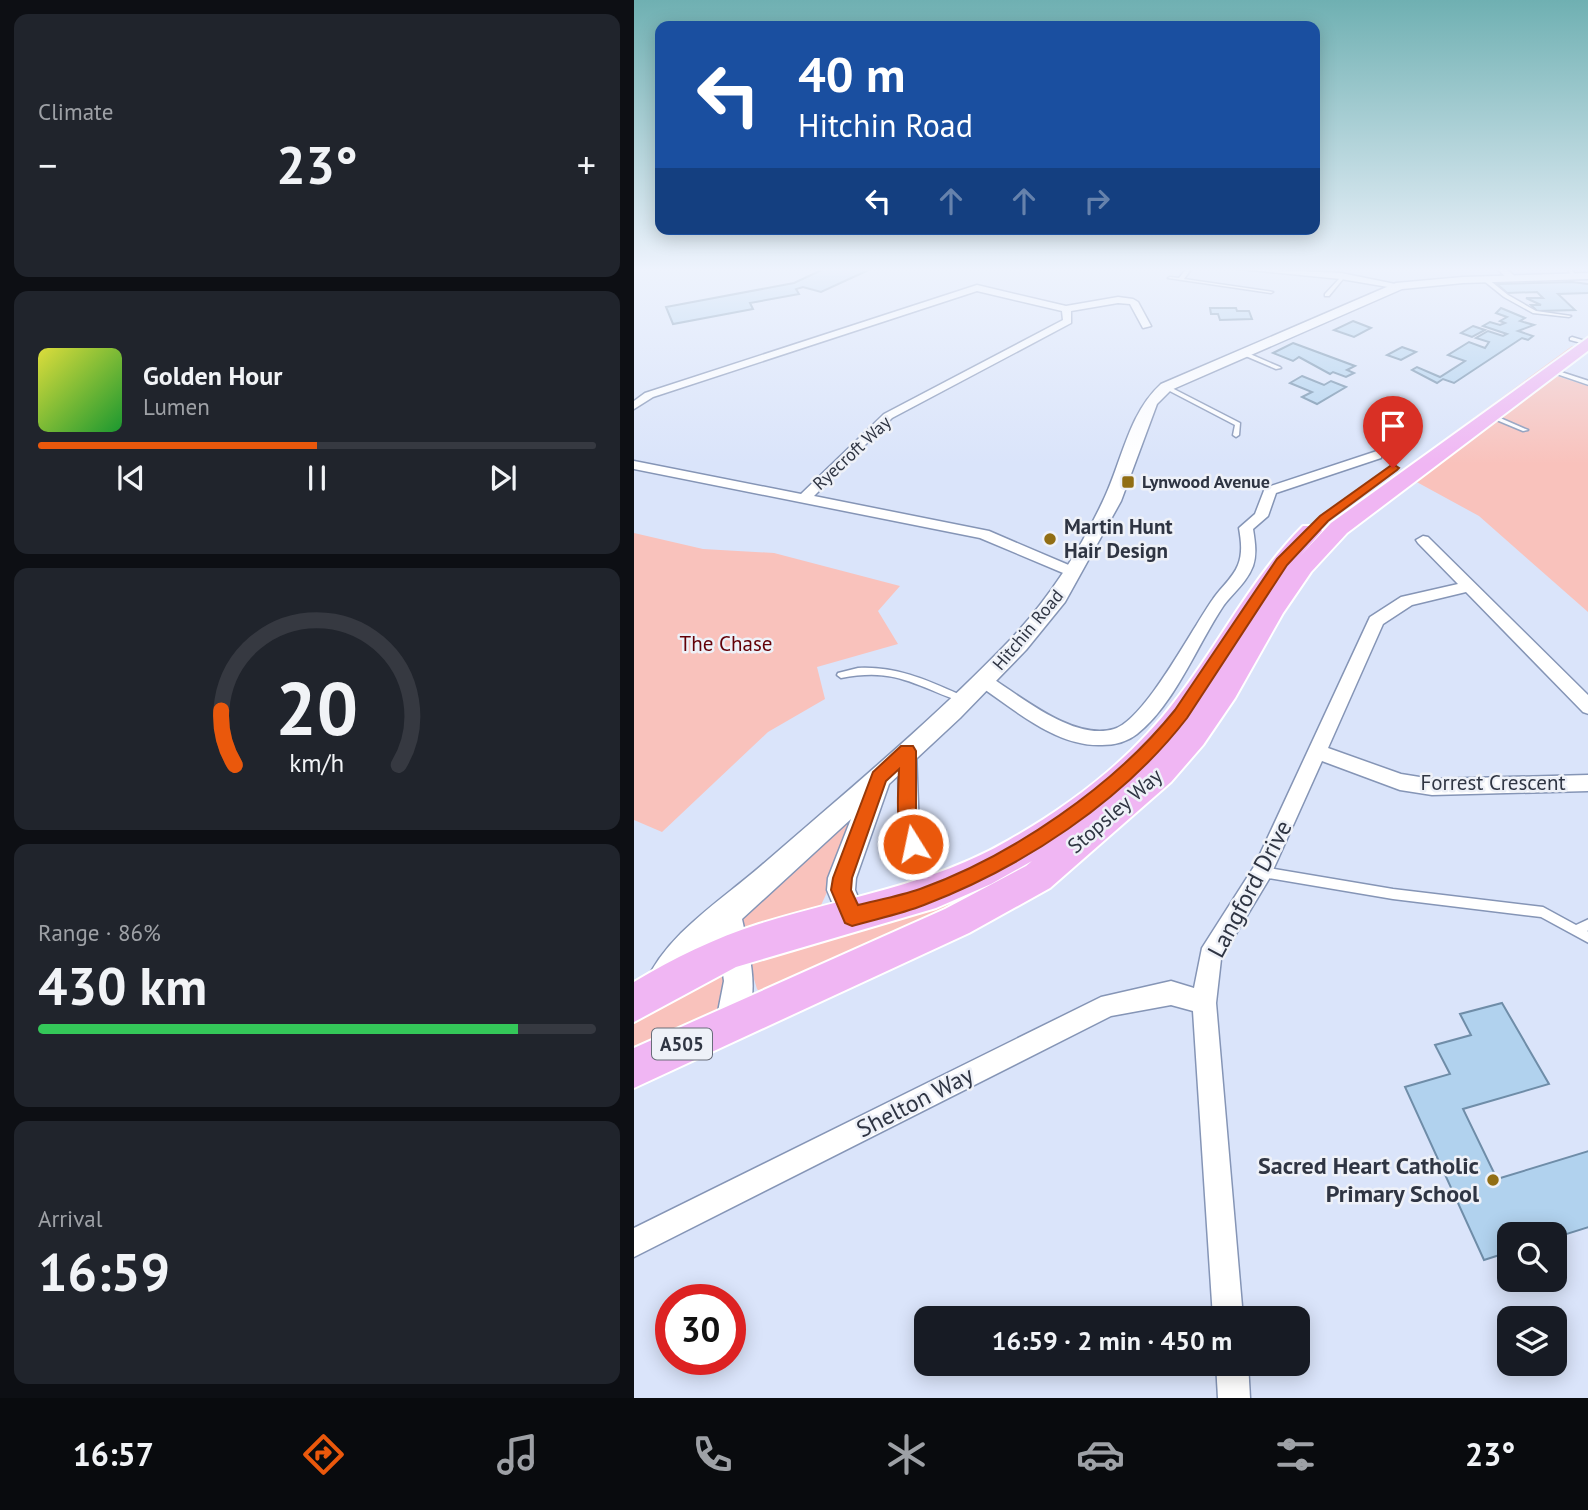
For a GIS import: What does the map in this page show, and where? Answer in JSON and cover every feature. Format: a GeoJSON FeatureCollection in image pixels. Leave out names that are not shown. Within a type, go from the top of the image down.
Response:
{"type":"FeatureCollection","features":[{"type":"Feature","properties":{"kind":"main road","name":"Stopsley Way"},"geometry":{"type":"LineString","coordinates":[[634,1068],[957,921],[1038,877],[1160,773],[1193,737],[1225,691],[1273,609],[1303,567],[1339,528],[1550,370],[1582,335]]}},
{"type":"Feature","properties":{"kind":"main road","name":"Stopsley Way"},"geometry":{"type":"LineString","coordinates":[[645,996],[734,950],[939,891],[977,873],[1053,828],[1099,796],[1167,732],[1195,696],[1262,588],[1304,538],[1358,493],[1582,335]]}},
{"type":"Feature","properties":{"kind":"street"},"geometry":{"type":"LineString","coordinates":[[634,405],[649,395],[838,333]]}},
{"type":"Feature","properties":{"kind":"street","name":"Ryecroft Way"},"geometry":{"type":"LineString","coordinates":[[805,498],[888,416],[1045,333]]}},
{"type":"Feature","properties":{"kind":"street","name":"Hitchin Road"},"geometry":{"type":"LineString","coordinates":[[645,996],[680,952],[727,914],[985,681],[1058,597],[1112,501],[1150,402],[1166,387],[1289,333]]}},
{"type":"Feature","properties":{"kind":"street"},"geometry":{"type":"LineString","coordinates":[[985,681],[1069,733],[1093,738],[1122,735],[1152,706],[1219,601],[1244,571],[1249,553],[1246,528],[1261,516],[1270,491],[1377,455]]}},
{"type":"Feature","properties":{"kind":"street"},"geometry":{"type":"LineString","coordinates":[[634,465],[984,534],[1073,572]]}},
{"type":"Feature","properties":{"kind":"street"},"geometry":{"type":"LineString","coordinates":[[1423,540],[1588,707]]}},
{"type":"Feature","properties":{"kind":"street","name":"Langford Drive"},"geometry":{"type":"LineString","coordinates":[[1227,1306],[1204,1003],[1210,956],[1262,872],[1376,621],[1386,609],[1469,586]]}},
{"type":"Feature","properties":{"kind":"street"},"geometry":{"type":"LineString","coordinates":[[907,751],[907,813],[917,857]]}},
{"type":"Feature","properties":{"kind":"street","name":"Forrest Crescent"},"geometry":{"type":"LineString","coordinates":[[1318,752],[1400,782],[1432,787],[1588,783]]}},
{"type":"Feature","properties":{"kind":"street","name":"Hitchin Road"},"geometry":{"type":"LineString","coordinates":[[852,916],[841,890],[842,878],[879,777]]}},
{"type":"Feature","properties":{"kind":"street"},"geometry":{"type":"LineString","coordinates":[[727,914],[739,970],[741,1001],[732,1022]]}},
{"type":"Feature","properties":{"kind":"street","name":"Shelton Way"},"geometry":{"type":"LineString","coordinates":[[634,1243],[1109,1005],[1171,993],[1204,1003]]}},
{"type":"Feature","properties":{"kind":"street"},"geometry":{"type":"LineString","coordinates":[[1233,1376],[1234,1398]]}},
{"type":"Feature","properties":{"kind":"lane"},"geometry":{"type":"LineString","coordinates":[[1243,353],[1278,368]]}},
{"type":"Feature","properties":{"kind":"lane"},"geometry":{"type":"LineString","coordinates":[[1550,370],[1588,383]]}},
{"type":"Feature","properties":{"kind":"lane"},"geometry":{"type":"LineString","coordinates":[[1166,387],[1238,424],[1236,435]]}},
{"type":"Feature","properties":{"kind":"lane"},"geometry":{"type":"LineString","coordinates":[[1489,415],[1525,430]]}},
{"type":"Feature","properties":{"kind":"lane"},"geometry":{"type":"LineString","coordinates":[[840,675],[862,669],[902,673],[964,701]]}},
{"type":"Feature","properties":{"kind":"lane"},"geometry":{"type":"LineString","coordinates":[[1262,872],[1393,894],[1543,912],[1583,927],[1588,938]]}},
{"type":"Feature","properties":{"kind":"green space"},"geometry":{"type":"Polygon","coordinates":[[[1572,346],[1575,347],[1376,491],[1316,542],[1274,592],[1194,721],[1170,750],[1082,827],[1007,877],[966,899],[760,992],[757,989],[749,962],[752,957],[802,940],[886,920],[966,890],[1055,839],[1141,772],[1188,720],[1261,603],[1312,541],[1345,512],[1572,346]]]}},
{"type":"Feature","properties":{"kind":"green space"},"geometry":{"type":"Polygon","coordinates":[[[1554,375],[1588,386],[1588,612],[1479,516],[1413,480],[1554,375]]]}},
{"type":"Feature","properties":{"kind":"green space","name":"The Chase"},"geometry":{"type":"Polygon","coordinates":[[[634,533],[703,549],[774,553],[900,586],[878,611],[898,644],[817,667],[825,699],[768,732],[662,832],[634,820],[634,533]]]}},
{"type":"Feature","properties":{"kind":"green space"},"geometry":{"type":"Polygon","coordinates":[[[855,814],[845,853],[817,914],[748,933],[740,928],[744,917],[855,814]]]}},
{"type":"Feature","properties":{"kind":"green space"},"geometry":{"type":"Polygon","coordinates":[[[725,966],[723,1008],[634,1055],[634,1019],[725,966]]]}},
{"type":"Feature","properties":{"kind":"building"},"geometry":{"type":"Polygon","coordinates":[[[1343,333],[1361,333],[1354,337],[1343,333]]]}},
{"type":"Feature","properties":{"kind":"building"},"geometry":{"type":"Polygon","coordinates":[[[1462,333],[1479,333],[1472,337],[1462,333]]]}},
{"type":"Feature","properties":{"kind":"building"},"geometry":{"type":"Polygon","coordinates":[[[1484,333],[1503,336],[1507,334],[1505,333],[1533,336],[1528,340],[1522,338],[1454,383],[1443,379],[1437,383],[1412,370],[1417,367],[1440,377],[1465,361],[1448,355],[1469,342],[1485,348],[1489,342],[1476,338],[1484,333]]]}},
{"type":"Feature","properties":{"kind":"building"},"geometry":{"type":"Polygon","coordinates":[[[1293,343],[1355,366],[1347,370],[1354,373],[1346,377],[1333,372],[1330,374],[1299,357],[1293,361],[1273,353],[1293,343]]]}},
{"type":"Feature","properties":{"kind":"building"},"geometry":{"type":"Polygon","coordinates":[[[1402,347],[1416,352],[1401,360],[1387,355],[1402,347]]]}},
{"type":"Feature","properties":{"kind":"building"},"geometry":{"type":"Polygon","coordinates":[[[1302,376],[1324,385],[1331,381],[1346,387],[1317,404],[1302,397],[1312,392],[1290,383],[1302,376]]]}},
{"type":"Feature","properties":{"kind":"building"},"geometry":{"type":"Polygon","coordinates":[[[1502,1003],[1549,1084],[1463,1109],[1497,1179],[1589,1151],[1589,1227],[1567,1234],[1567,1222],[1497,1222],[1497,1256],[1484,1260],[1405,1087],[1450,1074],[1435,1045],[1471,1035],[1460,1014],[1502,1003]]]}},
{"type":"Feature","properties":{"kind":"place","name":"Lynwood Avenue"},"geometry":{"type":"Point","coordinates":[1128,482]}},
{"type":"Feature","properties":{"kind":"place","name":"Martin Hunt Hair Design"},"geometry":{"type":"Point","coordinates":[1050,539]}},
{"type":"Feature","properties":{"kind":"place","name":"Sacred Heart Catholic Primary School"},"geometry":{"type":"Point","coordinates":[1493,1180]}},
{"type":"Feature","properties":{"kind":"route"},"geometry":{"type":"LineString","coordinates":[[913,844],[907,813],[907,751],[879,777],[872,804],[842,878],[841,890],[852,916],[920,898],[977,873],[1053,828],[1099,796],[1167,732],[1195,696],[1241,620],[1282,562],[1324,519],[1393,468]]}}]}
